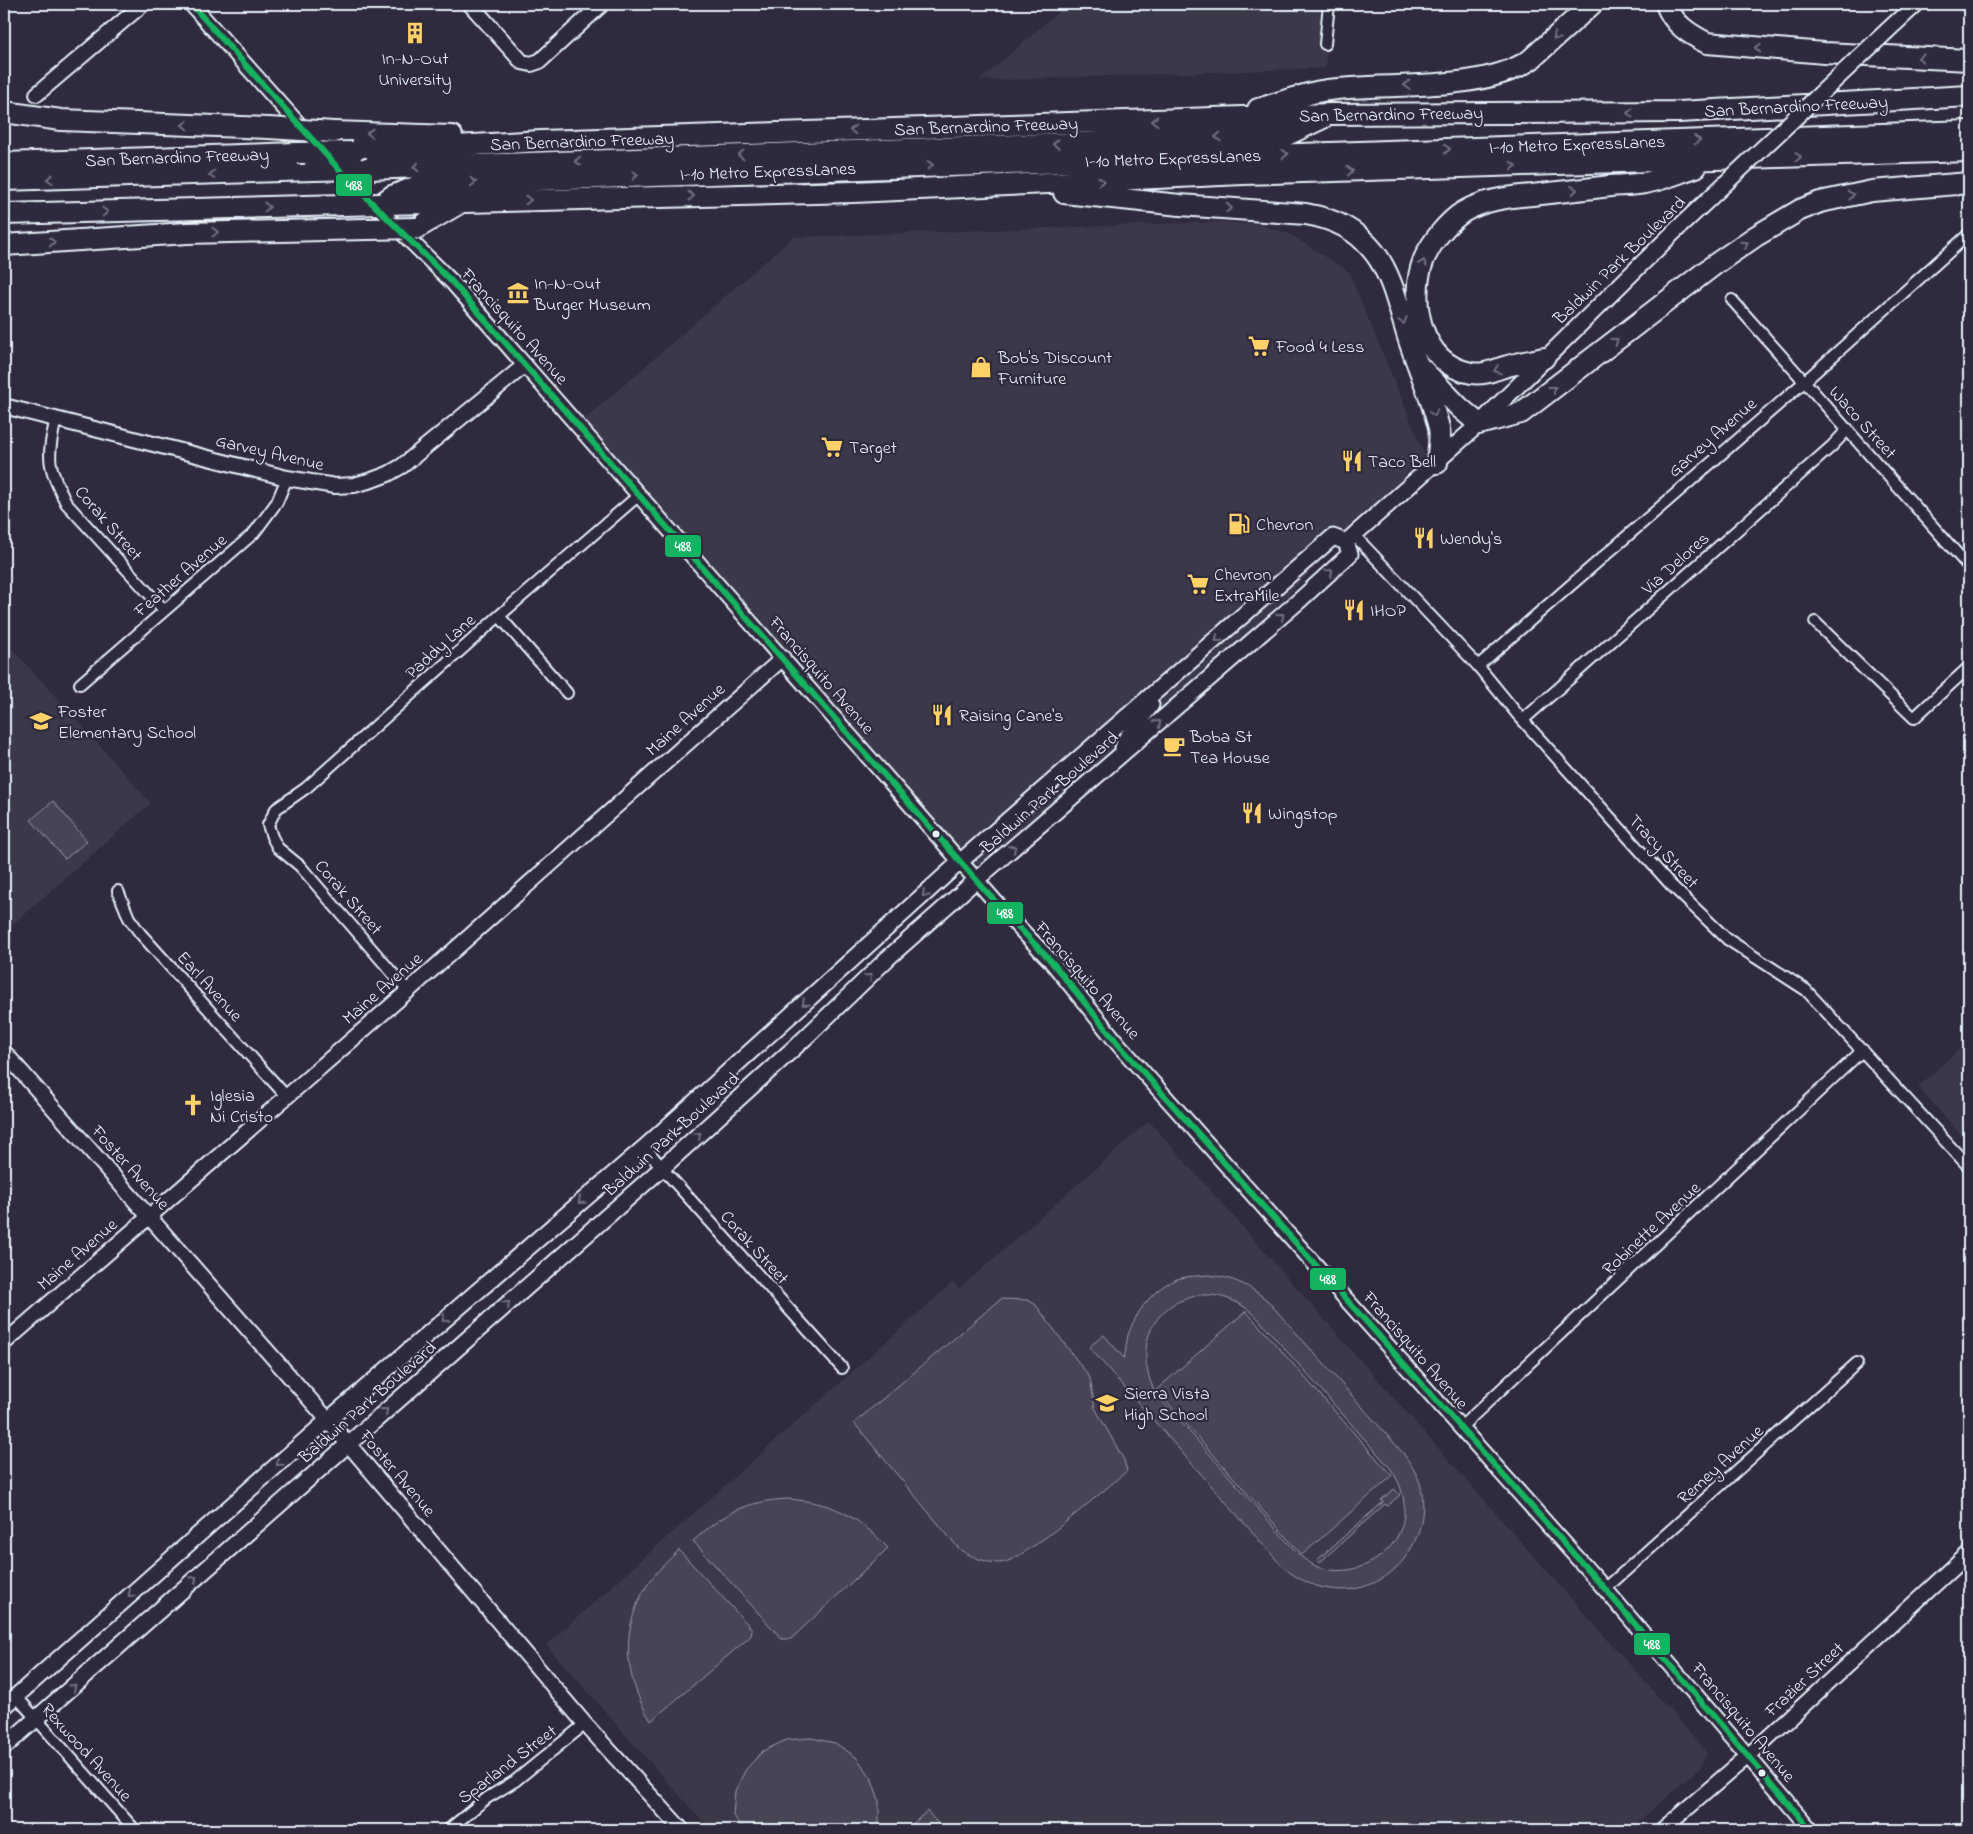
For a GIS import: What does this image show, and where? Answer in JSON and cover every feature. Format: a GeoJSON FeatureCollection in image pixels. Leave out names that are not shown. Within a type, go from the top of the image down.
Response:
{"type":"FeatureCollection","features":[{"type":"Feature","properties":{"kind":"highway"},"geometry":{"type":"LineString","coordinates":[[1221,119],[1326,90],[1414,85],[1491,77],[1520,67],[1530,60],[1592,4]]}},
{"type":"Feature","properties":{"kind":"highway"},"geometry":{"type":"LineString","coordinates":[[1666,4],[1671,15],[1679,25],[1692,36],[1707,43],[1824,53],[1969,60]]}},
{"type":"Feature","properties":{"kind":"highway","name":"San Bernardino Freeway"},"geometry":{"type":"LineString","coordinates":[[4,163],[353,152],[541,141],[1332,114],[1679,112],[1969,96]]}},
{"type":"Feature","properties":{"kind":"highway"},"geometry":{"type":"LineString","coordinates":[[7,111],[43,118],[110,123],[425,134],[541,141]]}},
{"type":"Feature","properties":{"kind":"highway","name":"I-10 Metro ExpressLanes"},"geometry":{"type":"LineString","coordinates":[[390,201],[423,184],[859,168],[899,150],[1287,135],[1332,114]]}},
{"type":"Feature","properties":{"kind":"highway","name":"I-10 Metro ExpressLanes"},"geometry":{"type":"LineString","coordinates":[[4,180],[313,170],[879,159],[1969,131]]}},
{"type":"Feature","properties":{"kind":"highway"},"geometry":{"type":"LineString","coordinates":[[4,214],[343,205],[390,201],[462,202],[854,192],[1243,174],[1969,151]]}},
{"type":"Feature","properties":{"kind":"highway"},"geometry":{"type":"LineString","coordinates":[[1544,358],[1504,367],[1493,372],[1469,372],[1453,366],[1443,359],[1427,342],[1420,322],[1417,297],[1419,277],[1425,258],[1447,226],[1463,212],[1480,204],[1509,198],[1649,182],[1714,160]]}},
{"type":"Feature","properties":{"kind":"highway"},"geometry":{"type":"LineString","coordinates":[[1419,366],[1460,408],[1479,424],[1521,413],[1714,265],[1756,236],[1800,210],[1820,202],[1872,191],[1969,183]]}},
{"type":"Feature","properties":{"kind":"highway"},"geometry":{"type":"LineString","coordinates":[[1000,186],[1180,205],[1293,212],[1324,217],[1343,224],[1360,237],[1375,253],[1393,290],[1439,429],[1440,441],[1437,463]]}},
{"type":"Feature","properties":{"kind":"highway"},"geometry":{"type":"LineString","coordinates":[[4,245],[188,233],[417,228],[462,202]]}},
{"type":"Feature","properties":{"kind":"main road","name":"Baldwin Park Boulevard"},"geometry":{"type":"LineString","coordinates":[[4,1706],[328,1420],[645,1147],[961,861],[1334,537],[1350,538],[1410,484],[1437,463],[1675,231],[1916,4]]}},
{"type":"Feature","properties":{"kind":"main road","name":"Baldwin Park Boulevard"},"geometry":{"type":"LineString","coordinates":[[4,1747],[662,1168],[805,1038],[888,958],[976,880],[1350,554],[1350,538]]}},
{"type":"Feature","properties":{"kind":"main road"},"geometry":{"type":"LineString","coordinates":[[1121,754],[1126,739],[1167,683]]}},
{"type":"Feature","properties":{"kind":"street"},"geometry":{"type":"LineString","coordinates":[[37,94],[143,4]]}},
{"type":"Feature","properties":{"kind":"street","name":"Francisquito Avenue"},"geometry":{"type":"LineString","coordinates":[[191,4],[345,176],[452,282],[976,880],[1051,962],[1119,1044],[1605,1589],[1811,1830]]}},
{"type":"Feature","properties":{"kind":"street"},"geometry":{"type":"LineString","coordinates":[[470,4],[522,62],[531,64],[540,61],[602,4]]}},
{"type":"Feature","properties":{"kind":"street"},"geometry":{"type":"LineString","coordinates":[[1325,44],[1329,4]]}},
{"type":"Feature","properties":{"kind":"street","name":"Garvey Avenue"},"geometry":{"type":"LineString","coordinates":[[1478,666],[1804,382],[1969,234]]}},
{"type":"Feature","properties":{"kind":"street","name":"Waco Street"},"geometry":{"type":"LineString","coordinates":[[1732,300],[1969,567]]}},
{"type":"Feature","properties":{"kind":"street","name":"Garvey Avenue"},"geometry":{"type":"LineString","coordinates":[[4,406],[287,478],[335,486],[354,485],[388,474],[425,448],[525,365]]}},
{"type":"Feature","properties":{"kind":"street","name":"Corak Street"},"geometry":{"type":"LineString","coordinates":[[56,419],[48,453],[56,482],[66,504],[164,610]]}},
{"type":"Feature","properties":{"kind":"street","name":"Via Delores"},"geometry":{"type":"LineString","coordinates":[[1523,720],[1832,446],[1848,429]]}},
{"type":"Feature","properties":{"kind":"street","name":"Feather Avenue"},"geometry":{"type":"LineString","coordinates":[[80,684],[254,533],[278,502],[287,478]]}},
{"type":"Feature","properties":{"kind":"street","name":"Paddy Lane"},"geometry":{"type":"LineString","coordinates":[[268,825],[276,809],[306,788],[499,616],[639,495]]}},
{"type":"Feature","properties":{"kind":"street","name":"Tracy Street"},"geometry":{"type":"LineString","coordinates":[[1350,538],[1478,666],[1523,720],[1671,885],[1727,939],[1806,990],[1969,1167]]}},
{"type":"Feature","properties":{"kind":"street"},"geometry":{"type":"LineString","coordinates":[[499,616],[567,693]]}},
{"type":"Feature","properties":{"kind":"street"},"geometry":{"type":"LineString","coordinates":[[1815,622],[1914,718],[1969,667]]}},
{"type":"Feature","properties":{"kind":"street","name":"Maine Avenue"},"geometry":{"type":"LineString","coordinates":[[4,1343],[408,991],[783,658]]}},
{"type":"Feature","properties":{"kind":"street","name":"Corak Street"},"geometry":{"type":"LineString","coordinates":[[268,825],[278,848],[300,866],[408,991]]}},
{"type":"Feature","properties":{"kind":"street","name":"Earl Avenue"},"geometry":{"type":"LineString","coordinates":[[118,891],[129,918],[140,933],[287,1097]]}},
{"type":"Feature","properties":{"kind":"street","name":"Robinette Avenue"},"geometry":{"type":"LineString","coordinates":[[1460,1428],[1863,1050]]}},
{"type":"Feature","properties":{"kind":"street","name":"Foster Avenue"},"geometry":{"type":"LineString","coordinates":[[4,1052],[328,1420],[585,1724],[682,1830]]}},
{"type":"Feature","properties":{"kind":"street","name":"Corak Street"},"geometry":{"type":"LineString","coordinates":[[645,1147],[842,1368]]}},
{"type":"Feature","properties":{"kind":"street","name":"Remey Avenue"},"geometry":{"type":"LineString","coordinates":[[1605,1589],[1857,1363]]}},
{"type":"Feature","properties":{"kind":"street","name":"Frazier Street"},"geometry":{"type":"LineString","coordinates":[[1662,1830],[1748,1756],[1969,1553]]}},
{"type":"Feature","properties":{"kind":"street","name":"Rexwood Avenue"},"geometry":{"type":"LineString","coordinates":[[16,1696],[135,1830]]}},
{"type":"Feature","properties":{"kind":"street","name":"Sparland Street"},"geometry":{"type":"LineString","coordinates":[[448,1830],[486,1798],[515,1781],[585,1724]]}},
{"type":"Feature","properties":{"kind":"shaded area"},"geometry":{"type":"Polygon","coordinates":[[[1067,4],[1328,4],[1326,68],[979,81],[1067,4]]]}},
{"type":"Feature","properties":{"kind":"shaded area"},"geometry":{"type":"Polygon","coordinates":[[[1216,222],[1257,224],[1290,234],[1349,272],[1425,455],[1191,694],[976,880],[578,425],[793,237],[1216,222]]]}},
{"type":"Feature","properties":{"kind":"shaded area","name":"Foster Elementary School"},"geometry":{"type":"Polygon","coordinates":[[[4,639],[151,803],[4,932],[4,639]]]}},
{"type":"Feature","properties":{"kind":"shaded area"},"geometry":{"type":"Polygon","coordinates":[[[53,801],[87,841],[65,859],[31,820],[53,801]]]}},
{"type":"Feature","properties":{"kind":"shaded area"},"geometry":{"type":"Polygon","coordinates":[[[1969,1040],[1969,1144],[1918,1087],[1969,1040]]]}},
{"type":"Feature","properties":{"kind":"shaded area","name":"Sierra Vista High School"},"geometry":{"type":"Polygon","coordinates":[[[1149,1121],[1707,1753],[1701,1767],[1629,1830],[710,1830],[546,1645],[953,1282],[959,1289],[1149,1121]]]}},
{"type":"Feature","properties":{"kind":"shaded area"},"geometry":{"type":"Polygon","coordinates":[[[1208,1275],[1240,1283],[1254,1290],[1267,1300],[1403,1453],[1415,1471],[1422,1490],[1423,1503],[1421,1523],[1417,1536],[1406,1556],[1393,1571],[1376,1582],[1358,1588],[1339,1590],[1319,1587],[1300,1579],[1282,1566],[1089,1347],[1104,1335],[1124,1358],[1131,1326],[1146,1302],[1160,1288],[1177,1279],[1208,1275]],[[1198,1295],[1175,1303],[1154,1324],[1146,1346],[1146,1358],[1147,1370],[1156,1394],[1298,1554],[1313,1565],[1324,1569],[1358,1568],[1373,1561],[1386,1551],[1396,1538],[1402,1524],[1404,1507],[1401,1489],[1391,1469],[1253,1313],[1227,1298],[1198,1295]]]}},
{"type":"Feature","properties":{"kind":"shaded area"},"geometry":{"type":"Polygon","coordinates":[[[1001,1299],[1027,1300],[1035,1304],[1090,1378],[1095,1408],[1124,1460],[1127,1471],[1083,1508],[1026,1551],[1011,1560],[995,1563],[984,1561],[960,1550],[854,1423],[1001,1299]]]}},
{"type":"Feature","properties":{"kind":"shaded area"},"geometry":{"type":"Polygon","coordinates":[[[1246,1311],[1392,1476],[1302,1555],[1156,1390],[1246,1311]]]}},
{"type":"Feature","properties":{"kind":"shaded area"},"geometry":{"type":"Polygon","coordinates":[[[1394,1489],[1400,1495],[1387,1506],[1385,1504],[1319,1563],[1317,1560],[1383,1502],[1381,1500],[1394,1489]]]}},
{"type":"Feature","properties":{"kind":"shaded area"},"geometry":{"type":"Polygon","coordinates":[[[787,1499],[818,1503],[843,1512],[865,1527],[888,1548],[791,1639],[782,1639],[693,1541],[725,1516],[747,1506],[772,1500],[787,1499]]]}},
{"type":"Feature","properties":{"kind":"shaded area"},"geometry":{"type":"Polygon","coordinates":[[[679,1550],[752,1629],[751,1636],[651,1721],[642,1704],[630,1669],[629,1633],[640,1598],[650,1581],[679,1550]]]}},
{"type":"Feature","properties":{"kind":"shaded area"},"geometry":{"type":"Polygon","coordinates":[[[811,1738],[835,1743],[856,1757],[871,1777],[879,1800],[879,1826],[874,1830],[745,1830],[733,1816],[735,1791],[746,1769],[763,1751],[786,1740],[811,1738]]]}},
{"type":"Feature","properties":{"kind":"shaded area"},"geometry":{"type":"Polygon","coordinates":[[[927,1811],[944,1830],[906,1830],[927,1811]]]}},
{"type":"Feature","properties":{"kind":"transit line","name":"488"},"geometry":{"type":"LineString","coordinates":[[191,4],[345,176],[452,282],[1007,915],[1051,961],[1119,1045],[1605,1589],[1811,1830]]}},
{"type":"Feature","properties":{"kind":"place","name":"In-N-Out University"},"geometry":{"type":"Point","coordinates":[415,33]}},
{"type":"Feature","properties":{"kind":"place","name":"In-N-Out Burger Museum"},"geometry":{"type":"Point","coordinates":[518,293]}},
{"type":"Feature","properties":{"kind":"place","name":"Food 4 Less"},"geometry":{"type":"Point","coordinates":[1259,346]}},
{"type":"Feature","properties":{"kind":"place","name":"Bob's Discount Furniture"},"geometry":{"type":"Point","coordinates":[981,367]}},
{"type":"Feature","properties":{"kind":"place","name":"Target"},"geometry":{"type":"Point","coordinates":[832,447]}},
{"type":"Feature","properties":{"kind":"place","name":"Taco Bell"},"geometry":{"type":"Point","coordinates":[1352,461]}},
{"type":"Feature","properties":{"kind":"place","name":"Chevron"},"geometry":{"type":"Point","coordinates":[1239,524]}},
{"type":"Feature","properties":{"kind":"place","name":"Wendy's"},"geometry":{"type":"Point","coordinates":[1424,538]}},
{"type":"Feature","properties":{"kind":"place","name":"Chevron ExtraMile"},"geometry":{"type":"Point","coordinates":[1198,584]}},
{"type":"Feature","properties":{"kind":"place","name":"IHOP"},"geometry":{"type":"Point","coordinates":[1354,610]}},
{"type":"Feature","properties":{"kind":"place","name":"Raising Cane's"},"geometry":{"type":"Point","coordinates":[942,715]}},
{"type":"Feature","properties":{"kind":"place","name":"Foster Elementary School"},"geometry":{"type":"Point","coordinates":[41,721]}},
{"type":"Feature","properties":{"kind":"place","name":"Boba St Tea House"},"geometry":{"type":"Point","coordinates":[1174,746]}},
{"type":"Feature","properties":{"kind":"place","name":"Wingstop"},"geometry":{"type":"Point","coordinates":[1252,813]}},
{"type":"Feature","properties":{"kind":"place","name":"Iglesia Ni Cristo"},"geometry":{"type":"Point","coordinates":[193,1105]}},
{"type":"Feature","properties":{"kind":"place","name":"Sierra Vista High School"},"geometry":{"type":"Point","coordinates":[1107,1403]}}]}
